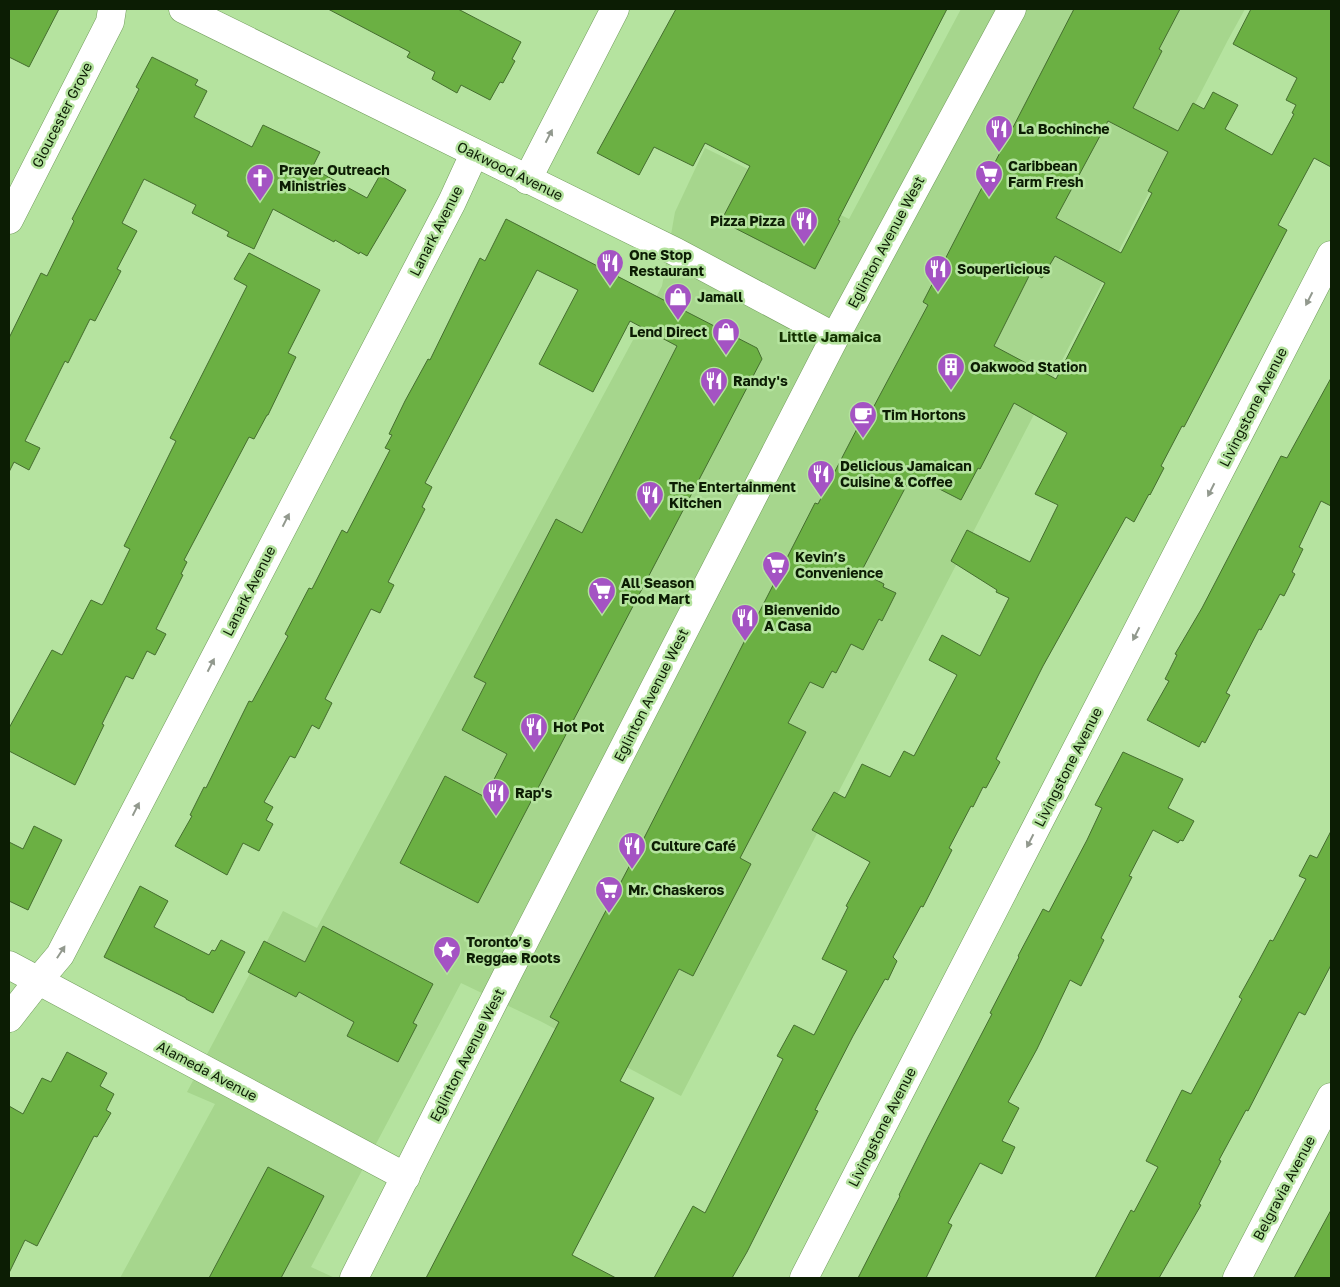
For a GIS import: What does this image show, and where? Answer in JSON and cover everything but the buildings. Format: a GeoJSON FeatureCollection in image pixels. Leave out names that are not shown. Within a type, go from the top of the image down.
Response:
{"type":"FeatureCollection","features":[{"type":"Feature","properties":{"kind":"street","name":"Gloucester Grove"},"geometry":{"type":"LineString","coordinates":[[9,220],[110,22],[112,9]]}},
{"type":"Feature","properties":{"kind":"street","name":"Oakwood Avenue"},"geometry":{"type":"LineString","coordinates":[[183,9],[676,252],[835,337]]}},
{"type":"Feature","properties":{"kind":"street"},"geometry":{"type":"LineString","coordinates":[[527,180],[615,9]]}},
{"type":"Feature","properties":{"kind":"street","name":"Eglinton Avenue West"},"geometry":{"type":"LineString","coordinates":[[354,1278],[835,337],[1012,9]]}},
{"type":"Feature","properties":{"kind":"street","name":"Lanark Avenue"},"geometry":{"type":"LineString","coordinates":[[9,1018],[60,955],[452,202],[474,154]]}},
{"type":"Feature","properties":{"kind":"street","name":"Livingstone Avenue"},"geometry":{"type":"LineString","coordinates":[[804,1278],[1331,255]]}},
{"type":"Feature","properties":{"kind":"street","name":"Alameda Avenue"},"geometry":{"type":"LineString","coordinates":[[9,965],[406,1177]]}},
{"type":"Feature","properties":{"kind":"street","name":"Belgravia Avenue"},"geometry":{"type":"LineString","coordinates":[[1237,1278],[1331,1097]]}},
{"type":"Feature","properties":{"kind":"shaded area"},"geometry":{"type":"Polygon","coordinates":[[[961,9],[1245,9],[681,1096],[542,1022],[461,983],[311,1267],[335,1278],[120,1278],[215,1104],[187,1092],[283,911],[317,928],[662,286],[675,212],[705,148],[849,219],[961,9]]]}},
{"type":"Feature","properties":{"kind":"place","name":"La Bochinche"},"geometry":{"type":"Point","coordinates":[999,153]}},
{"type":"Feature","properties":{"kind":"place","name":"Caribbean Farm Fresh"},"geometry":{"type":"Point","coordinates":[989,198]}},
{"type":"Feature","properties":{"kind":"place","name":"Prayer Outreach Ministries"},"geometry":{"type":"Point","coordinates":[260,202]}},
{"type":"Feature","properties":{"kind":"place","name":"Pizza Pizza"},"geometry":{"type":"Point","coordinates":[804,245]}},
{"type":"Feature","properties":{"kind":"place","name":"One Stop Restaurant"},"geometry":{"type":"Point","coordinates":[610,287]}},
{"type":"Feature","properties":{"kind":"place","name":"Souperlicious"},"geometry":{"type":"Point","coordinates":[938,293]}},
{"type":"Feature","properties":{"kind":"place","name":"Jamall"},"geometry":{"type":"Point","coordinates":[678,321]}},
{"type":"Feature","properties":{"kind":"place","name":"Lend Direct"},"geometry":{"type":"Point","coordinates":[726,356]}},
{"type":"Feature","properties":{"kind":"place","name":"Oakwood Station"},"geometry":{"type":"Point","coordinates":[951,391]}},
{"type":"Feature","properties":{"kind":"place","name":"Randy's"},"geometry":{"type":"Point","coordinates":[714,405]}},
{"type":"Feature","properties":{"kind":"place","name":"Tim Hortons"},"geometry":{"type":"Point","coordinates":[863,439]}},
{"type":"Feature","properties":{"kind":"place","name":"Delicious Jamaican Cuisine & Coffee"},"geometry":{"type":"Point","coordinates":[821,498]}},
{"type":"Feature","properties":{"kind":"place","name":"The Entertainment Kitchen"},"geometry":{"type":"Point","coordinates":[650,519]}},
{"type":"Feature","properties":{"kind":"place","name":"Kevin’s Convenience"},"geometry":{"type":"Point","coordinates":[776,589]}},
{"type":"Feature","properties":{"kind":"place","name":"All Season Food Mart"},"geometry":{"type":"Point","coordinates":[602,615]}},
{"type":"Feature","properties":{"kind":"place","name":"Bienvenido A Casa"},"geometry":{"type":"Point","coordinates":[745,642]}},
{"type":"Feature","properties":{"kind":"place","name":"Hot Pot"},"geometry":{"type":"Point","coordinates":[534,751]}},
{"type":"Feature","properties":{"kind":"place","name":"Rap's"},"geometry":{"type":"Point","coordinates":[496,817]}},
{"type":"Feature","properties":{"kind":"place","name":"Culture Café"},"geometry":{"type":"Point","coordinates":[632,870]}},
{"type":"Feature","properties":{"kind":"place","name":"Mr. Chaskeros"},"geometry":{"type":"Point","coordinates":[609,914]}},
{"type":"Feature","properties":{"kind":"place","name":"Toronto’s Reggae Roots"},"geometry":{"type":"Point","coordinates":[447,974]}},
{"type":"Feature","properties":{"kind":"district","name":"Little Jamaica"},"geometry":{"type":"Point","coordinates":[830,337]}}]}
